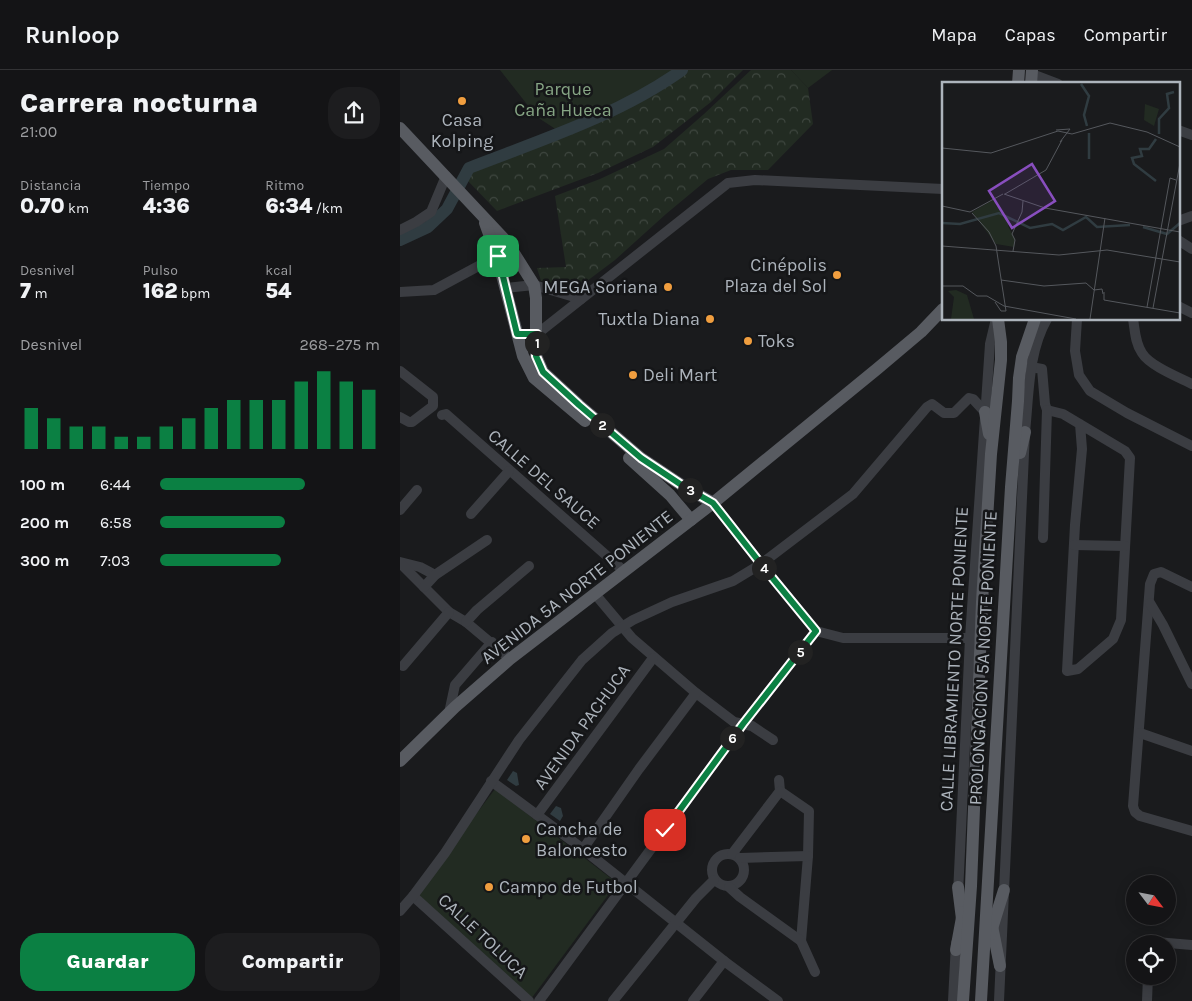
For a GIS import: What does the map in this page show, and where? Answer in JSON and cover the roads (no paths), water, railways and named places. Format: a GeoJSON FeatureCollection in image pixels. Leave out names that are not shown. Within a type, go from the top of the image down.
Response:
{"type":"FeatureCollection","features":[{"type":"Feature","properties":{"kind":"main road"},"geometry":{"type":"LineString","coordinates":[[400,128],[507,242],[534,285],[536,298],[536,356],[543,372],[641,458],[713,503]]}},
{"type":"Feature","properties":{"kind":"main road"},"geometry":{"type":"LineString","coordinates":[[482,217],[498,256],[523,356],[534,378],[665,490],[691,520]]}},
{"type":"Feature","properties":{"kind":"main road","name":"AVENIDA 5A NORTE PONIENTE"},"geometry":{"type":"LineString","coordinates":[[921,332],[942,310]]}},
{"type":"Feature","properties":{"kind":"main road","name":"AVENIDA 5A NORTE PONIENTE"},"geometry":{"type":"LineString","coordinates":[[400,761],[449,713],[510,659],[713,503],[921,332],[942,318]]}},
{"type":"Feature","properties":{"kind":"main road"},"geometry":{"type":"LineString","coordinates":[[962,950],[971,886],[982,602],[991,454],[1002,360],[997,320]]}},
{"type":"Feature","properties":{"kind":"main road","name":"PROLONGACION 5A NORTE PONIENTE"},"geometry":{"type":"LineString","coordinates":[[981,1001],[1010,487],[1019,378],[1022,357],[1034,320]]}},
{"type":"Feature","properties":{"kind":"main road"},"geometry":{"type":"LineString","coordinates":[[986,412],[991,454]]}},
{"type":"Feature","properties":{"kind":"main road"},"geometry":{"type":"LineString","coordinates":[[1010,487],[1026,432]]}},
{"type":"Feature","properties":{"kind":"main road"},"geometry":{"type":"LineString","coordinates":[[962,918],[971,886]]}},
{"type":"Feature","properties":{"kind":"main road"},"geometry":{"type":"LineString","coordinates":[[958,887],[962,918],[963,1001]]}},
{"type":"Feature","properties":{"kind":"main road"},"geometry":{"type":"LineString","coordinates":[[984,957],[1004,890]]}},
{"type":"Feature","properties":{"kind":"main road"},"geometry":{"type":"LineString","coordinates":[[987,901],[1000,966]]}},
{"type":"Feature","properties":{"kind":"street"},"geometry":{"type":"LineString","coordinates":[[1032,76],[1052,82]]}},
{"type":"Feature","properties":{"kind":"street"},"geometry":{"type":"LineString","coordinates":[[1180,131],[1192,135]]}},
{"type":"Feature","properties":{"kind":"street"},"geometry":{"type":"LineString","coordinates":[[400,230],[432,212],[449,179]]}},
{"type":"Feature","properties":{"kind":"street"},"geometry":{"type":"LineString","coordinates":[[517,334],[537,334],[728,183],[755,180],[942,189]]}},
{"type":"Feature","properties":{"kind":"street"},"geometry":{"type":"LineString","coordinates":[[1180,220],[1192,216]]}},
{"type":"Feature","properties":{"kind":"street"},"geometry":{"type":"LineString","coordinates":[[1180,241],[1192,249]]}},
{"type":"Feature","properties":{"kind":"street"},"geometry":{"type":"LineString","coordinates":[[400,292],[434,290],[498,256]]}},
{"type":"Feature","properties":{"kind":"street"},"geometry":{"type":"LineString","coordinates":[[506,288],[534,285],[581,299]]}},
{"type":"Feature","properties":{"kind":"street"},"geometry":{"type":"LineString","coordinates":[[1180,307],[1192,313]]}},
{"type":"Feature","properties":{"kind":"street","name":"CALLE LIBRAMIENTO NORTE PONIENTE"},"geometry":{"type":"LineString","coordinates":[[953,1001],[962,950],[958,887],[970,643],[990,344],[997,320]]}},
{"type":"Feature","properties":{"kind":"street"},"geometry":{"type":"LineString","coordinates":[[999,1001],[1026,432],[1031,367],[1039,337],[1047,320]]}},
{"type":"Feature","properties":{"kind":"street"},"geometry":{"type":"LineString","coordinates":[[1077,320],[1075,350],[1079,375],[1090,391],[1127,413],[1192,446]]}},
{"type":"Feature","properties":{"kind":"street"},"geometry":{"type":"LineString","coordinates":[[1134,320],[1136,340],[1142,354],[1153,364],[1192,384]]}},
{"type":"Feature","properties":{"kind":"street"},"geometry":{"type":"LineString","coordinates":[[1031,367],[1040,368],[1042,371],[1047,410],[1043,538]]}},
{"type":"Feature","properties":{"kind":"street"},"geometry":{"type":"LineString","coordinates":[[400,371],[432,397],[434,403],[433,406],[412,422],[400,417]]}},
{"type":"Feature","properties":{"kind":"street"},"geometry":{"type":"LineString","coordinates":[[400,910],[413,896],[445,853],[519,740],[582,660],[623,626],[672,602],[733,580],[761,564],[853,494],[927,407],[932,404],[944,413],[954,413],[969,398],[973,399],[986,412]]}},
{"type":"Feature","properties":{"kind":"street"},"geometry":{"type":"LineString","coordinates":[[1047,410],[1063,414],[1080,424],[1125,451],[1130,458],[1121,620],[1113,639],[1078,669],[1068,671],[1074,545],[1082,449],[1080,424]]}},
{"type":"Feature","properties":{"kind":"street","name":"CALLE DEL SAUCE"},"geometry":{"type":"LineString","coordinates":[[442,415],[446,414],[624,572]]}},
{"type":"Feature","properties":{"kind":"street"},"geometry":{"type":"LineString","coordinates":[[471,514],[509,471]]}},
{"type":"Feature","properties":{"kind":"street"},"geometry":{"type":"LineString","coordinates":[[400,510],[417,490]]}},
{"type":"Feature","properties":{"kind":"street"},"geometry":{"type":"LineString","coordinates":[[713,503],[816,631],[843,638],[954,638],[970,643]]}},
{"type":"Feature","properties":{"kind":"street"},"geometry":{"type":"LineString","coordinates":[[424,587],[435,575],[487,540]]}},
{"type":"Feature","properties":{"kind":"street"},"geometry":{"type":"LineString","coordinates":[[1074,545],[1125,546]]}},
{"type":"Feature","properties":{"kind":"street"},"geometry":{"type":"LineString","coordinates":[[400,563],[412,564],[435,575]]}},
{"type":"Feature","properties":{"kind":"street"},"geometry":{"type":"LineString","coordinates":[[400,563],[450,612],[492,642],[510,659]]}},
{"type":"Feature","properties":{"kind":"street"},"geometry":{"type":"LineString","coordinates":[[466,622],[477,610],[529,566]]}},
{"type":"Feature","properties":{"kind":"street"},"geometry":{"type":"LineString","coordinates":[[1192,587],[1161,572],[1154,574],[1150,584],[1133,806],[1135,812],[1140,816],[1192,831]]}},
{"type":"Feature","properties":{"kind":"street"},"geometry":{"type":"LineString","coordinates":[[595,594],[632,638],[653,658],[734,722],[752,726],[773,740]]}},
{"type":"Feature","properties":{"kind":"street"},"geometry":{"type":"LineString","coordinates":[[1150,603],[1192,684]]}},
{"type":"Feature","properties":{"kind":"street"},"geometry":{"type":"LineString","coordinates":[[403,666],[450,612]]}},
{"type":"Feature","properties":{"kind":"street"},"geometry":{"type":"LineString","coordinates":[[539,1001],[743,724],[816,631]]}},
{"type":"Feature","properties":{"kind":"street"},"geometry":{"type":"LineString","coordinates":[[449,713],[455,685],[492,642]]}},
{"type":"Feature","properties":{"kind":"street","name":"AVENIDA PACHUCA"},"geometry":{"type":"LineString","coordinates":[[537,815],[653,658]]}},
{"type":"Feature","properties":{"kind":"street"},"geometry":{"type":"LineString","coordinates":[[583,849],[639,769],[696,693]]}},
{"type":"Feature","properties":{"kind":"street"},"geometry":{"type":"LineString","coordinates":[[1140,733],[1192,751]]}},
{"type":"Feature","properties":{"kind":"street"},"geometry":{"type":"LineString","coordinates":[[491,781],[583,849],[772,999]]}},
{"type":"Feature","properties":{"kind":"street"},"geometry":{"type":"LineString","coordinates":[[736,856],[779,785],[812,808],[800,941]]}},
{"type":"Feature","properties":{"kind":"street"},"geometry":{"type":"LineString","coordinates":[[736,856],[744,866],[744,875],[739,883],[730,887],[722,886],[714,880],[712,871],[714,862],[721,856],[736,856],[808,856]]}},
{"type":"Feature","properties":{"kind":"street"},"geometry":{"type":"LineString","coordinates":[[613,1001],[675,923],[714,880]]}},
{"type":"Feature","properties":{"kind":"street"},"geometry":{"type":"LineString","coordinates":[[730,887],[740,897],[800,941],[815,972]]}},
{"type":"Feature","properties":{"kind":"street","name":"CALLE TOLUCA"},"geometry":{"type":"LineString","coordinates":[[413,896],[529,1001]]}},
{"type":"Feature","properties":{"kind":"street"},"geometry":{"type":"LineString","coordinates":[[1176,944],[1192,945]]}},
{"type":"Feature","properties":{"kind":"street"},"geometry":{"type":"LineString","coordinates":[[692,1001],[724,961]]}},
{"type":"Feature","properties":{"kind":"street"},"geometry":{"type":"LineString","coordinates":[[1147,1001],[1148,985]]}},
{"type":"Feature","properties":{"kind":"waterway"},"geometry":{"type":"LineString","coordinates":[[400,240],[428,227],[447,209],[469,168],[551,137],[606,113],[658,86],[682,70]]}},
{"type":"Feature","properties":{"kind":"place","name":"Casa Kolping"},"geometry":{"type":"Point","coordinates":[462,101]}},
{"type":"Feature","properties":{"kind":"place","name":"Cinépolis Plaza del Sol"},"geometry":{"type":"Point","coordinates":[837,275]}},
{"type":"Feature","properties":{"kind":"place","name":"MEGA Soriana"},"geometry":{"type":"Point","coordinates":[668,287]}},
{"type":"Feature","properties":{"kind":"place","name":"Tuxtla Diana"},"geometry":{"type":"Point","coordinates":[710,319]}},
{"type":"Feature","properties":{"kind":"place","name":"Toks"},"geometry":{"type":"Point","coordinates":[748,341]}},
{"type":"Feature","properties":{"kind":"place","name":"Deli Mart"},"geometry":{"type":"Point","coordinates":[633,375]}},
{"type":"Feature","properties":{"kind":"place","name":"Cancha de Baloncesto"},"geometry":{"type":"Point","coordinates":[526,839]}},
{"type":"Feature","properties":{"kind":"place","name":"Campo de Futbol"},"geometry":{"type":"Point","coordinates":[489,887]}},
{"type":"Feature","properties":{"kind":"park label","name":"Parque Caña Hueca"},"geometry":{"type":"Point","coordinates":[563,99]}}]}
